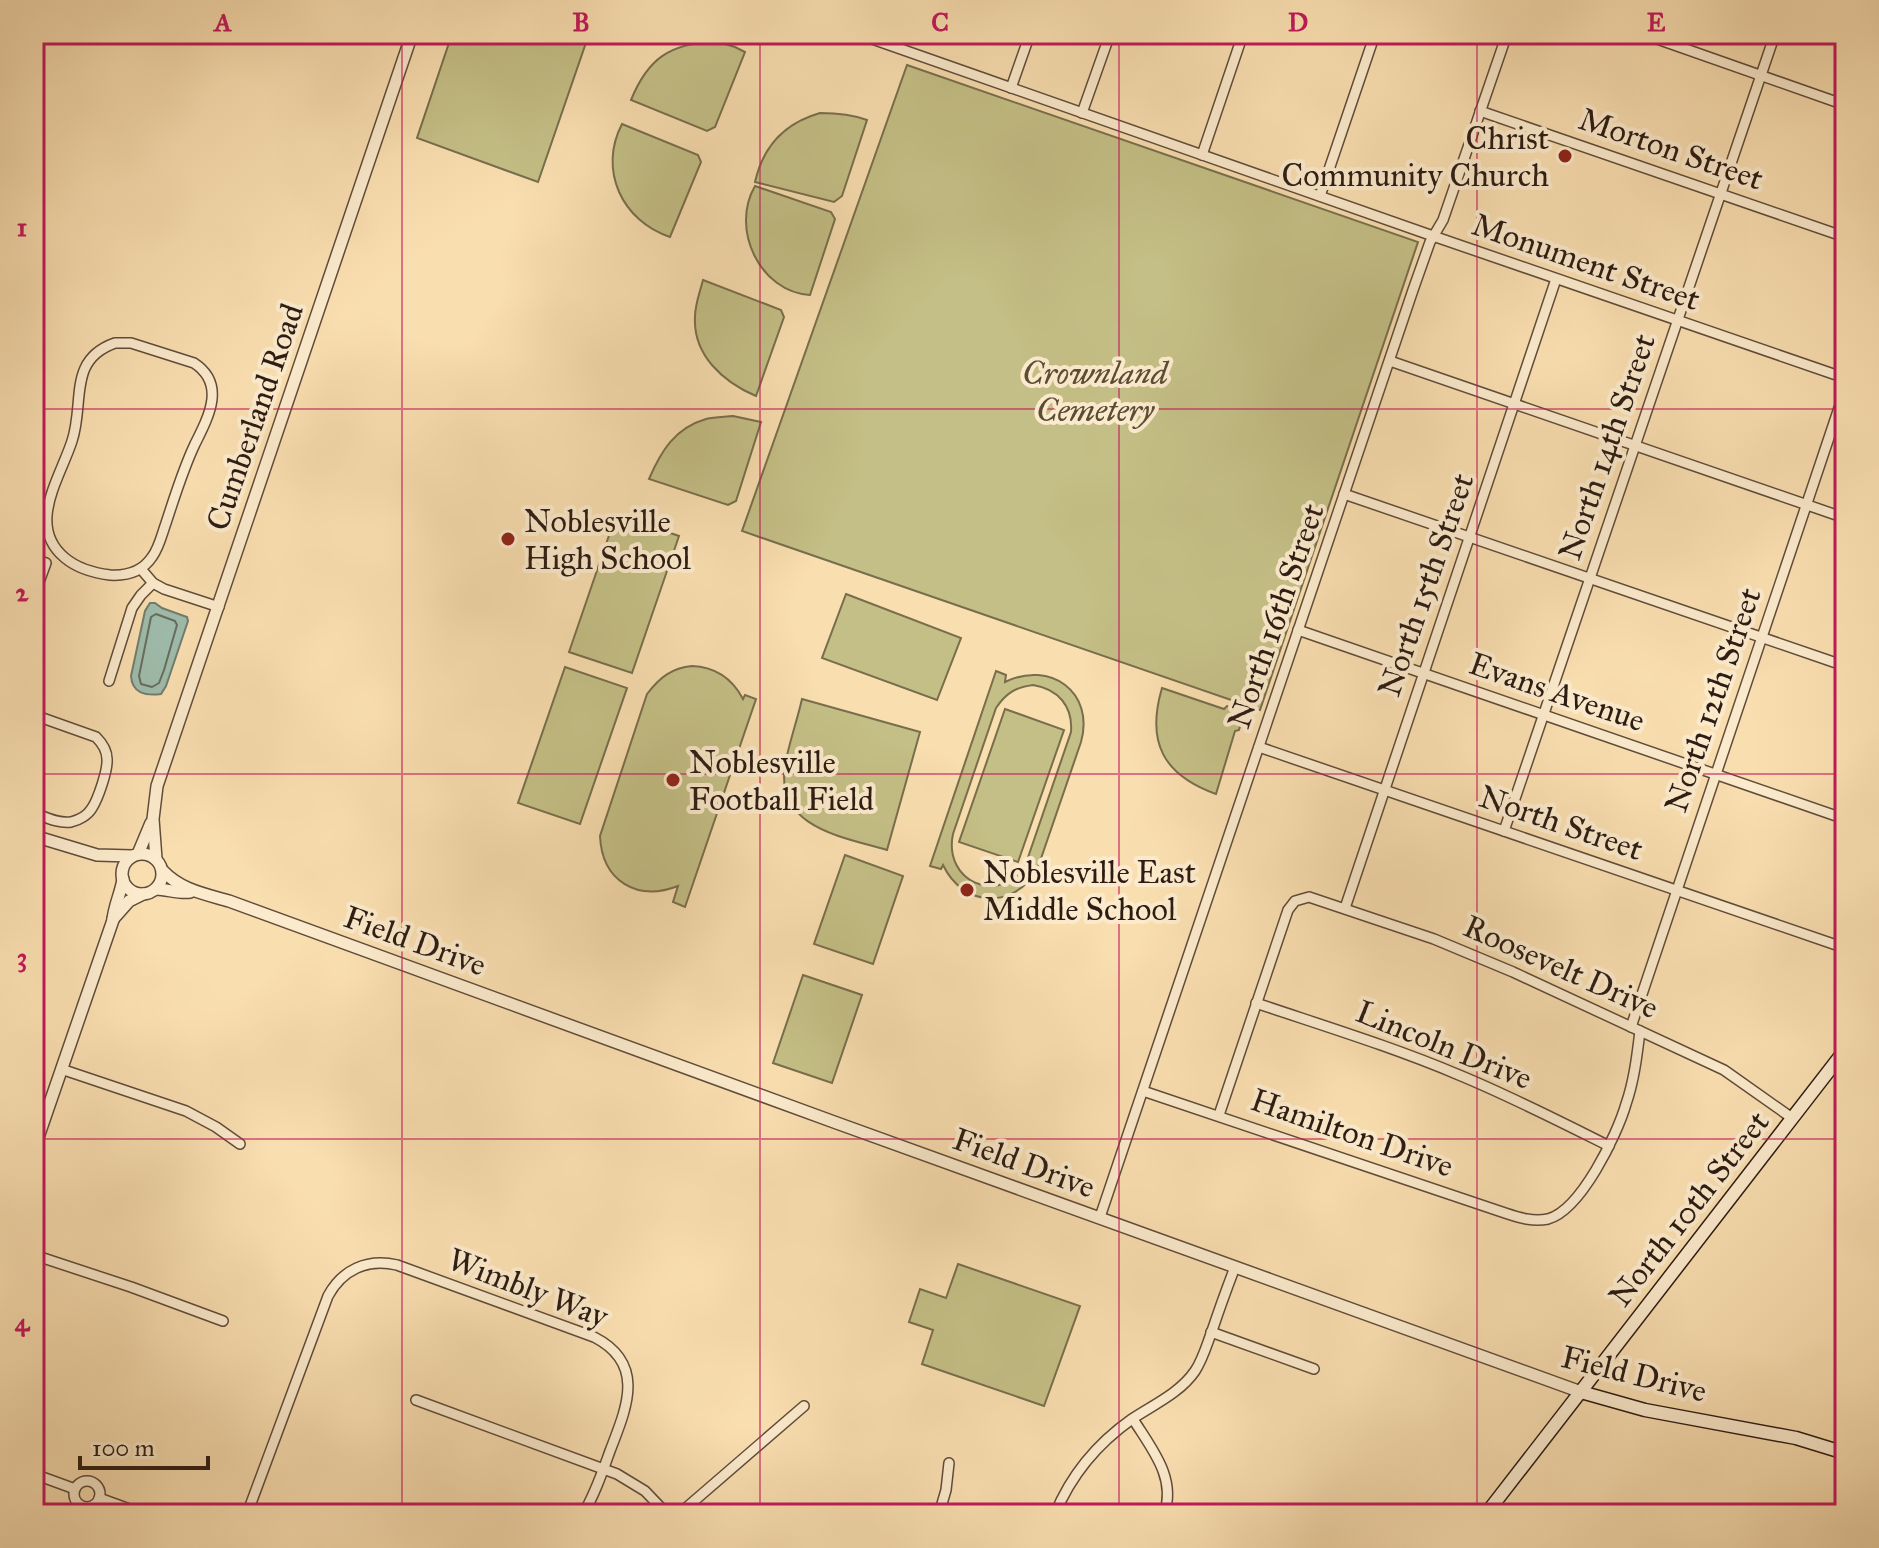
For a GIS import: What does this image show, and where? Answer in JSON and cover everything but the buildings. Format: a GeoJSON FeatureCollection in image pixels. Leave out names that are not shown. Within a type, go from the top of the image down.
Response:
{"type":"FeatureCollection","features":[{"type":"Feature","properties":{"kind":"main road","name":"North 10th Street"},"geometry":{"type":"LineString","coordinates":[[1486,1514],[1845,1050]]}},
{"type":"Feature","properties":{"kind":"main road","name":"Field Drive"},"geometry":{"type":"LineString","coordinates":[[1581,1392],[1645,1410],[1796,1438],[1845,1453]]}},
{"type":"Feature","properties":{"kind":"street","name":"Cumberland Road"},"geometry":{"type":"LineString","coordinates":[[156,859],[153,819],[157,786],[412,34]]}},
{"type":"Feature","properties":{"kind":"street","name":"Monument Street"},"geometry":{"type":"LineString","coordinates":[[858,34],[1845,378]]}},
{"type":"Feature","properties":{"kind":"street"},"geometry":{"type":"LineString","coordinates":[[1011,88],[1030,34]]}},
{"type":"Feature","properties":{"kind":"street"},"geometry":{"type":"LineString","coordinates":[[1082,113],[1110,34]]}},
{"type":"Feature","properties":{"kind":"street"},"geometry":{"type":"LineString","coordinates":[[1202,155],[1243,34]]}},
{"type":"Feature","properties":{"kind":"street"},"geometry":{"type":"LineString","coordinates":[[1320,196],[1375,34]]}},
{"type":"Feature","properties":{"kind":"street","name":"North 16th Street"},"geometry":{"type":"LineString","coordinates":[[1100,1217],[1344,494],[1507,34]]}},
{"type":"Feature","properties":{"kind":"street"},"geometry":{"type":"LineString","coordinates":[[1643,34],[1663,37],[1845,105]]}},
{"type":"Feature","properties":{"kind":"street","name":"North 14th Street"},"geometry":{"type":"LineString","coordinates":[[1504,831],[1775,34]]}},
{"type":"Feature","properties":{"kind":"street","name":"Morton Street"},"geometry":{"type":"LineString","coordinates":[[1480,111],[1845,237]]}},
{"type":"Feature","properties":{"kind":"street","name":"North 15th Street"},"geometry":{"type":"LineString","coordinates":[[1345,908],[1556,279]]}},
{"type":"Feature","properties":{"kind":"street"},"geometry":{"type":"LineString","coordinates":[[115,343],[131,343],[194,363],[202,368],[211,383],[213,401],[204,426],[185,466],[153,557],[141,569],[130,574],[93,572],[74,564],[58,552],[47,530],[46,518],[76,430],[84,368],[105,346],[115,343]]}},
{"type":"Feature","properties":{"kind":"street"},"geometry":{"type":"LineString","coordinates":[[1390,361],[1845,518]]}},
{"type":"Feature","properties":{"kind":"street","name":"North 12th Street"},"geometry":{"type":"LineString","coordinates":[[1545,1219],[1568,1207],[1590,1178],[1609,1146],[1626,1106],[1636,1029],[1677,890],[1845,390]]}},
{"type":"Feature","properties":{"kind":"street"},"geometry":{"type":"LineString","coordinates":[[1344,494],[1845,666]]}},
{"type":"Feature","properties":{"kind":"street"},"geometry":{"type":"LineString","coordinates":[[34,514],[46,518]]}},
{"type":"Feature","properties":{"kind":"street"},"geometry":{"type":"LineString","coordinates":[[34,559],[46,563],[34,596]]}},
{"type":"Feature","properties":{"kind":"street"},"geometry":{"type":"LineString","coordinates":[[141,569],[153,583],[164,589],[219,607]]}},
{"type":"Feature","properties":{"kind":"street"},"geometry":{"type":"LineString","coordinates":[[109,681],[132,608],[153,583]]}},
{"type":"Feature","properties":{"kind":"street","name":"Evans Avenue"},"geometry":{"type":"LineString","coordinates":[[1298,630],[1845,819]]}},
{"type":"Feature","properties":{"kind":"street"},"geometry":{"type":"LineString","coordinates":[[34,715],[96,737],[102,743],[108,760],[92,810],[86,815],[73,822],[65,822],[34,813]]}},
{"type":"Feature","properties":{"kind":"street","name":"North Street"},"geometry":{"type":"LineString","coordinates":[[1259,747],[1845,948]]}},
{"type":"Feature","properties":{"kind":"street","name":"Cumberland Road"},"geometry":{"type":"LineString","coordinates":[[135,855],[153,819]]}},
{"type":"Feature","properties":{"kind":"street"},"geometry":{"type":"LineString","coordinates":[[34,836],[97,855],[144,853],[156,859],[163,871],[180,885],[194,891]]}},
{"type":"Feature","properties":{"kind":"street"},"geometry":{"type":"LineString","coordinates":[[97,855],[122,876],[130,890],[143,894]]}},
{"type":"Feature","properties":{"kind":"street"},"geometry":{"type":"LineString","coordinates":[[34,1149],[113,920],[127,860],[135,855]]}},
{"type":"Feature","properties":{"kind":"street"},"geometry":{"type":"LineString","coordinates":[[156,889],[163,878],[163,871]]}},
{"type":"Feature","properties":{"kind":"street"},"geometry":{"type":"LineString","coordinates":[[113,920],[129,901],[156,889],[184,893],[194,891]]}},
{"type":"Feature","properties":{"kind":"street","name":"Field Drive"},"geometry":{"type":"LineString","coordinates":[[194,891],[1581,1392]]}},
{"type":"Feature","properties":{"kind":"street","name":"Roosevelt Drive"},"geometry":{"type":"LineString","coordinates":[[1256,1003],[1288,910],[1295,901],[1309,897],[1434,939],[1513,972],[1724,1070],[1792,1118]]}},
{"type":"Feature","properties":{"kind":"street"},"geometry":{"type":"LineString","coordinates":[[1219,1115],[1256,1003]]}},
{"type":"Feature","properties":{"kind":"street","name":"Lincoln Drive"},"geometry":{"type":"LineString","coordinates":[[1256,1003],[1456,1074],[1609,1146]]}},
{"type":"Feature","properties":{"kind":"street"},"geometry":{"type":"LineString","coordinates":[[61,1069],[186,1111],[240,1144]]}},
{"type":"Feature","properties":{"kind":"street","name":"Hamilton Drive"},"geometry":{"type":"LineString","coordinates":[[1143,1091],[1505,1213],[1531,1220],[1545,1219]]}},
{"type":"Feature","properties":{"kind":"street"},"geometry":{"type":"LineString","coordinates":[[34,1255],[223,1321]]}},
{"type":"Feature","properties":{"kind":"street","name":"Wimbly Way"},"geometry":{"type":"LineString","coordinates":[[247,1514],[332,1288],[347,1273],[379,1262],[397,1265],[604,1342],[619,1358],[629,1387],[624,1413],[596,1490],[583,1514]]}},
{"type":"Feature","properties":{"kind":"street"},"geometry":{"type":"LineString","coordinates":[[1055,1514],[1066,1492],[1104,1442],[1188,1379],[1200,1362],[1235,1267]]}},
{"type":"Feature","properties":{"kind":"street"},"geometry":{"type":"LineString","coordinates":[[1211,1332],[1314,1369]]}},
{"type":"Feature","properties":{"kind":"street"},"geometry":{"type":"LineString","coordinates":[[416,1400],[624,1477],[651,1497],[667,1514]]}},
{"type":"Feature","properties":{"kind":"street"},"geometry":{"type":"LineString","coordinates":[[679,1514],[804,1406]]}},
{"type":"Feature","properties":{"kind":"street"},"geometry":{"type":"LineString","coordinates":[[1133,1419],[1166,1476],[1168,1493],[1164,1514]]}},
{"type":"Feature","properties":{"kind":"street"},"geometry":{"type":"LineString","coordinates":[[939,1514],[949,1463]]}},
{"type":"Feature","properties":{"kind":"street"},"geometry":{"type":"LineString","coordinates":[[34,1474],[75,1489]]}},
{"type":"Feature","properties":{"kind":"street"},"geometry":{"type":"LineString","coordinates":[[84,1481],[92,1481],[100,1490],[99,1498],[95,1504],[83,1506],[75,1497],[75,1489],[84,1481]]}},
{"type":"Feature","properties":{"kind":"street"},"geometry":{"type":"LineString","coordinates":[[99,1498],[143,1514]]}},
{"type":"Feature","properties":{"kind":"green space"},"geometry":{"type":"Polygon","coordinates":[[[452,34],[589,34],[538,182],[417,138],[452,34]]]}},
{"type":"Feature","properties":{"kind":"green space"},"geometry":{"type":"Polygon","coordinates":[[[715,41],[745,52],[715,127],[707,131],[631,100],[645,73],[662,56],[685,46],[715,41]]]}},
{"type":"Feature","properties":{"kind":"green space","name":"Crownland Cemetery"},"geometry":{"type":"Polygon","coordinates":[[[907,65],[1418,242],[1260,710],[742,531],[907,65]]]}},
{"type":"Feature","properties":{"kind":"green space"},"geometry":{"type":"Polygon","coordinates":[[[820,113],[844,114],[867,120],[842,196],[834,202],[755,182],[764,157],[777,138],[796,123],[820,113]]]}},
{"type":"Feature","properties":{"kind":"green space"},"geometry":{"type":"Polygon","coordinates":[[[622,124],[698,155],[701,162],[670,237],[639,219],[619,192],[613,159],[615,141],[622,124]]]}},
{"type":"Feature","properties":{"kind":"green space"},"geometry":{"type":"Polygon","coordinates":[[[755,186],[831,212],[835,219],[810,295],[777,283],[754,256],[746,221],[748,203],[755,186]]]}},
{"type":"Feature","properties":{"kind":"green space"},"geometry":{"type":"Polygon","coordinates":[[[703,280],[781,310],[784,317],[756,396],[732,383],[712,366],[699,343],[695,312],[703,280]]]}},
{"type":"Feature","properties":{"kind":"green space"},"geometry":{"type":"Polygon","coordinates":[[[733,416],[761,422],[736,501],[728,505],[649,479],[664,450],[686,428],[706,419],[733,416]]]}},
{"type":"Feature","properties":{"kind":"green space"},"geometry":{"type":"Polygon","coordinates":[[[616,515],[679,536],[632,673],[569,652],[616,515]]]}},
{"type":"Feature","properties":{"kind":"green space"},"geometry":{"type":"Polygon","coordinates":[[[846,594],[961,638],[937,700],[822,658],[846,594]]]}},
{"type":"Feature","properties":{"kind":"green space"},"geometry":{"type":"Polygon","coordinates":[[[692,666],[716,671],[734,685],[743,699],[745,695],[756,699],[685,907],[673,902],[678,886],[649,891],[624,884],[607,865],[600,836],[647,694],[667,674],[692,666]]]}},
{"type":"Feature","properties":{"kind":"green space"},"geometry":{"type":"Polygon","coordinates":[[[565,667],[627,688],[580,824],[518,803],[565,667]]]}},
{"type":"Feature","properties":{"kind":"green space"},"geometry":{"type":"Polygon","coordinates":[[[996,671],[1006,675],[1005,682],[1038,675],[1065,685],[1075,695],[1084,724],[1081,742],[1037,870],[1015,892],[988,898],[975,896],[963,889],[943,865],[941,869],[930,866],[996,671]],[[1033,685],[1016,689],[996,708],[953,834],[952,851],[956,864],[975,883],[988,886],[1001,884],[1014,878],[1025,866],[1071,732],[1069,714],[1062,700],[1033,685]]]}},
{"type":"Feature","properties":{"kind":"green space"},"geometry":{"type":"Polygon","coordinates":[[[1162,688],[1224,709],[1227,706],[1234,708],[1241,722],[1239,730],[1235,731],[1216,794],[1183,777],[1163,754],[1156,725],[1162,688]]]}},
{"type":"Feature","properties":{"kind":"green space"},"geometry":{"type":"Polygon","coordinates":[[[802,699],[920,732],[887,850],[816,826],[801,816],[791,803],[785,786],[785,765],[802,699]]]}},
{"type":"Feature","properties":{"kind":"green space"},"geometry":{"type":"Polygon","coordinates":[[[1005,709],[1064,730],[1018,862],[959,842],[1005,709]]]}},
{"type":"Feature","properties":{"kind":"green space"},"geometry":{"type":"Polygon","coordinates":[[[845,855],[903,876],[873,964],[814,944],[845,855]]]}},
{"type":"Feature","properties":{"kind":"green space"},"geometry":{"type":"Polygon","coordinates":[[[803,975],[862,995],[832,1083],[773,1063],[803,975]]]}},
{"type":"Feature","properties":{"kind":"green space"},"geometry":{"type":"Polygon","coordinates":[[[958,1264],[1080,1306],[1044,1406],[922,1364],[933,1330],[909,1322],[920,1289],[946,1298],[958,1264]]]}},
{"type":"Feature","properties":{"kind":"water"},"geometry":{"type":"Polygon","coordinates":[[[150,603],[187,617],[188,621],[161,694],[140,692],[131,676],[145,611],[150,603]]]}},
{"type":"Feature","properties":{"kind":"place","name":"Christ Community Church"},"geometry":{"type":"Point","coordinates":[1565,156]}},
{"type":"Feature","properties":{"kind":"place","name":"Noblesville High School"},"geometry":{"type":"Point","coordinates":[508,539]}},
{"type":"Feature","properties":{"kind":"place","name":"Noblesville Football Field"},"geometry":{"type":"Point","coordinates":[673,780]}},
{"type":"Feature","properties":{"kind":"place","name":"Noblesville East Middle School"},"geometry":{"type":"Point","coordinates":[967,890]}}]}
